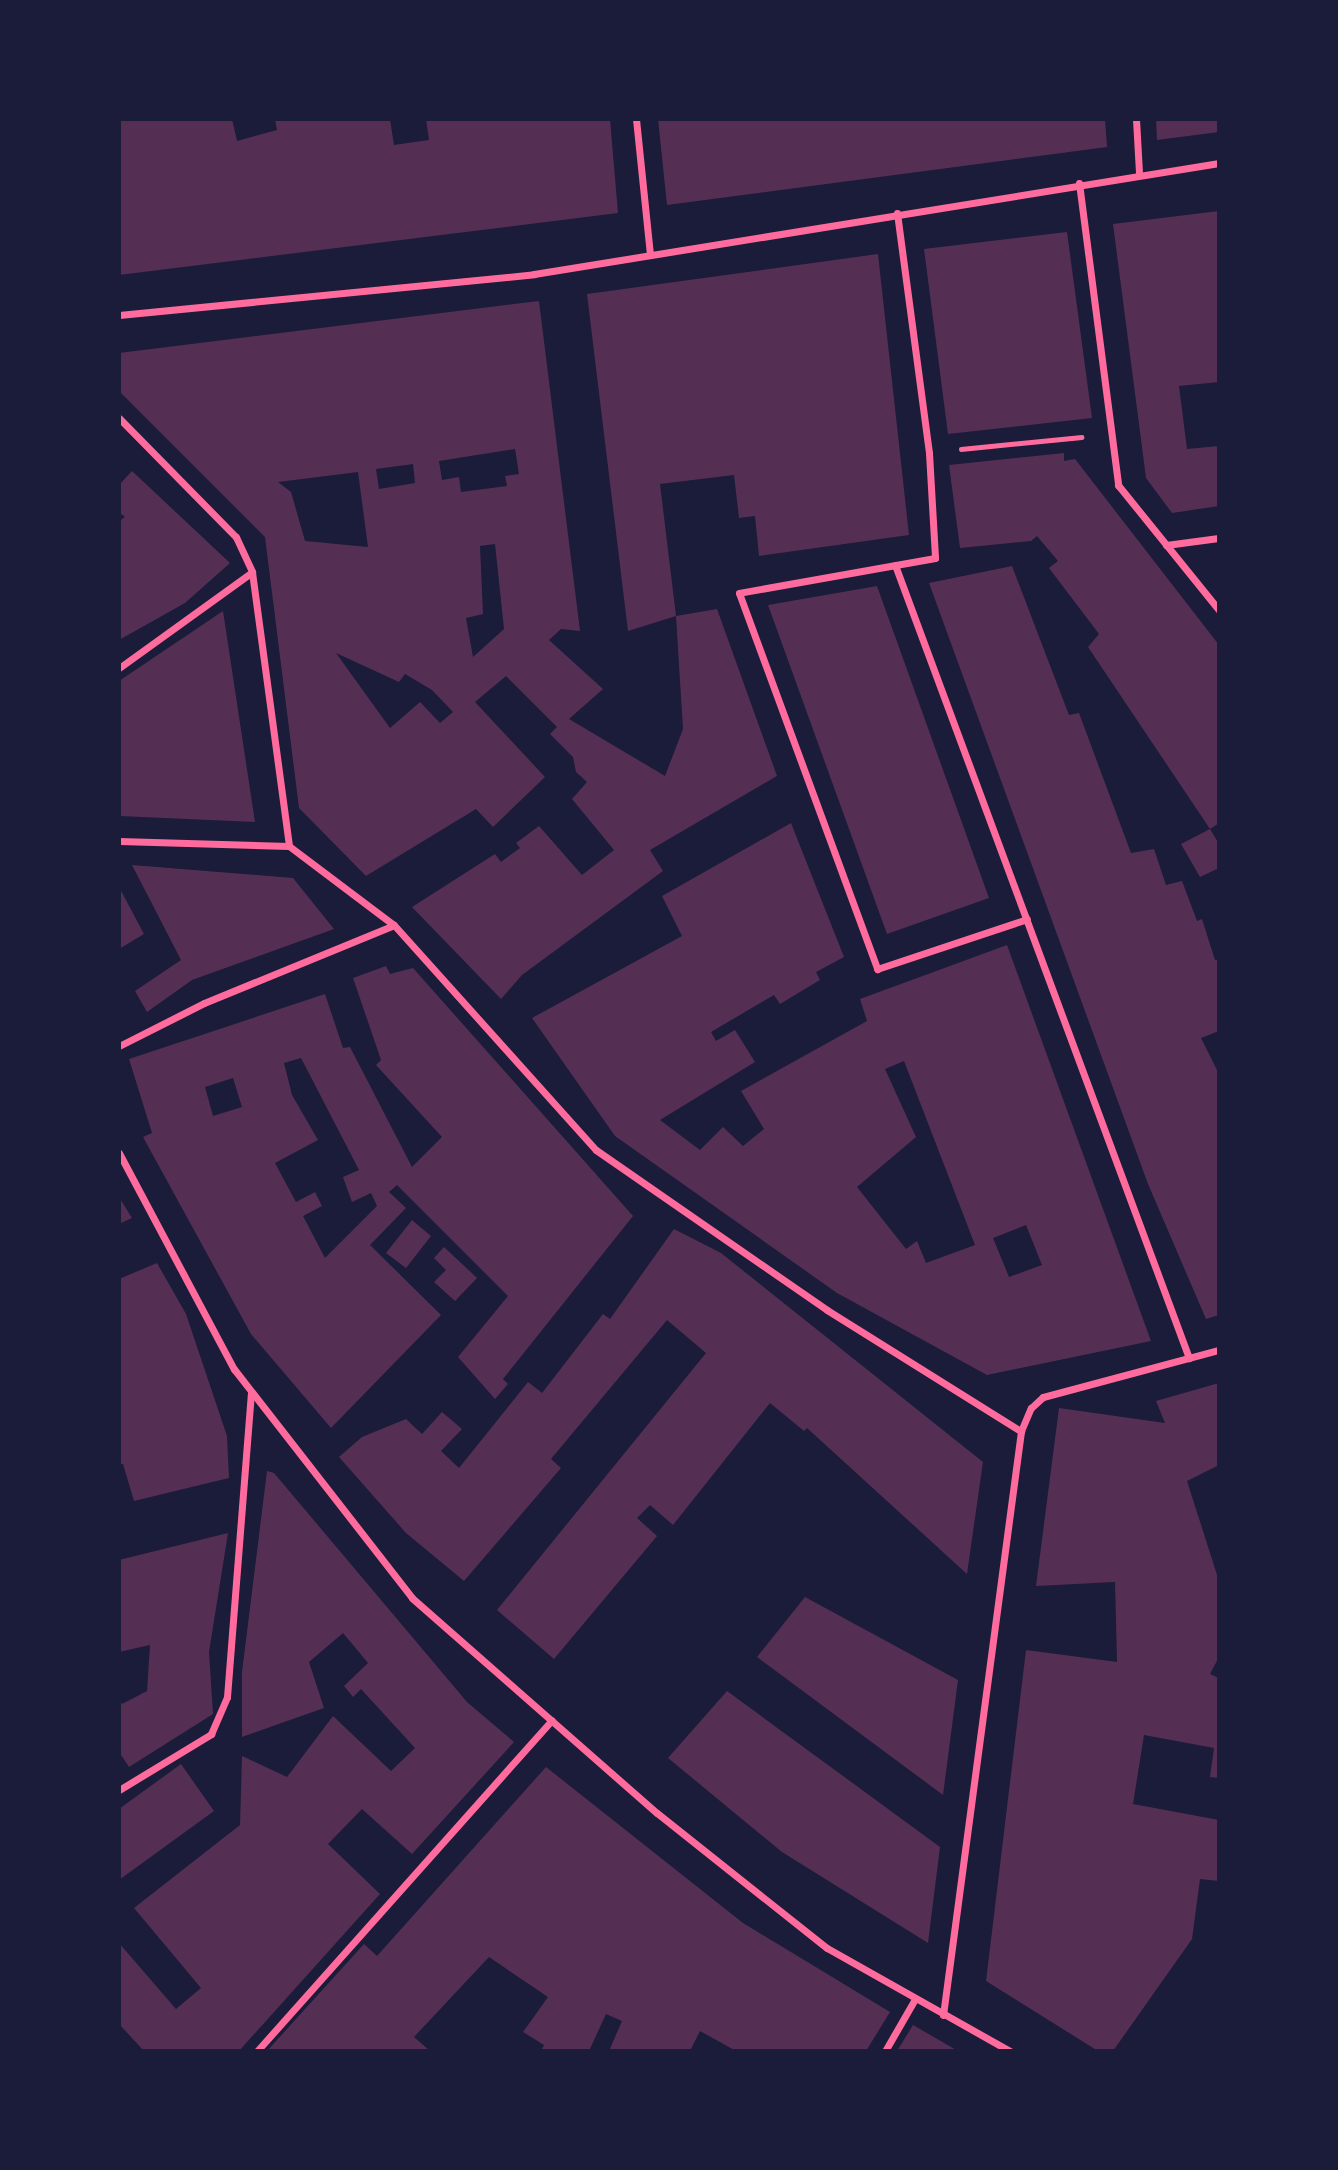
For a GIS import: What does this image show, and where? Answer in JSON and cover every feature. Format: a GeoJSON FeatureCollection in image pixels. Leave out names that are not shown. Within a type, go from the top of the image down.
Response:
{"type":"FeatureCollection","features":[{"type":"Feature","properties":{"kind":"street"},"geometry":{"type":"LineString","coordinates":[[636,119],[650,254]]}},
{"type":"Feature","properties":{"kind":"street"},"geometry":{"type":"LineString","coordinates":[[1136,119],[1139,173]]}},
{"type":"Feature","properties":{"kind":"street"},"geometry":{"type":"LineString","coordinates":[[119,315],[534,274],[1139,173],[1219,163]]}},
{"type":"Feature","properties":{"kind":"street"},"geometry":{"type":"LineString","coordinates":[[1079,183],[1118,485],[1219,610]]}},
{"type":"Feature","properties":{"kind":"street"},"geometry":{"type":"LineString","coordinates":[[897,213],[929,453],[935,558],[739,593],[877,969],[1027,919]]}},
{"type":"Feature","properties":{"kind":"street"},"geometry":{"type":"LineString","coordinates":[[119,418],[236,537],[252,572],[289,846]]}},
{"type":"Feature","properties":{"kind":"street"},"geometry":{"type":"LineString","coordinates":[[1166,545],[1219,538]]}},
{"type":"Feature","properties":{"kind":"street"},"geometry":{"type":"LineString","coordinates":[[895,565],[1189,1358]]}},
{"type":"Feature","properties":{"kind":"street"},"geometry":{"type":"LineString","coordinates":[[119,668],[252,572]]}},
{"type":"Feature","properties":{"kind":"street"},"geometry":{"type":"LineString","coordinates":[[119,841],[289,846],[394,925],[596,1150],[827,1310],[1021,1431]]}},
{"type":"Feature","properties":{"kind":"street"},"geometry":{"type":"LineString","coordinates":[[119,1046],[204,1003],[394,925]]}},
{"type":"Feature","properties":{"kind":"street"},"geometry":{"type":"LineString","coordinates":[[119,1153],[233,1369],[412,1598],[657,1813],[827,1948],[1010,2051]]}},
{"type":"Feature","properties":{"kind":"street"},"geometry":{"type":"LineString","coordinates":[[943,2015],[1021,1431],[1031,1408],[1043,1397],[1219,1350]]}},
{"type":"Feature","properties":{"kind":"street"},"geometry":{"type":"LineString","coordinates":[[119,1790],[211,1734],[227,1697],[251,1393]]}},
{"type":"Feature","properties":{"kind":"street"},"geometry":{"type":"LineString","coordinates":[[257,2051],[552,1720]]}},
{"type":"Feature","properties":{"kind":"street"},"geometry":{"type":"LineString","coordinates":[[885,2051],[915,1999]]}},
{"type":"Feature","properties":{"kind":"path"},"geometry":{"type":"LineString","coordinates":[[929,453],[1111,434]]}},
{"type":"Feature","properties":{"kind":"building"},"geometry":{"type":"Polygon","coordinates":[[[119,119],[232,119],[237,141],[277,130],[275,119],[390,119],[394,145],[429,140],[426,119],[610,119],[618,213],[119,275],[119,119]]]}},
{"type":"Feature","properties":{"kind":"building"},"geometry":{"type":"Polygon","coordinates":[[[658,119],[1105,119],[1107,147],[667,205],[658,119]]]}},
{"type":"Feature","properties":{"kind":"building"},"geometry":{"type":"Polygon","coordinates":[[[1156,119],[1219,119],[1219,132],[1157,140],[1156,119]]]}},
{"type":"Feature","properties":{"kind":"building"},"geometry":{"type":"Polygon","coordinates":[[[1219,211],[1219,382],[1179,386],[1187,449],[1219,446],[1219,506],[1172,513],[1146,478],[1113,224],[1219,211]]]}},
{"type":"Feature","properties":{"kind":"building"},"geometry":{"type":"Polygon","coordinates":[[[1067,232],[1092,418],[948,434],[924,249],[1067,232]]]}},
{"type":"Feature","properties":{"kind":"building"},"geometry":{"type":"Polygon","coordinates":[[[878,254],[909,535],[759,556],[755,516],[739,518],[734,475],[660,484],[676,616],[628,631],[587,294],[878,254]]]}},
{"type":"Feature","properties":{"kind":"building"},"geometry":{"type":"Polygon","coordinates":[[[539,301],[580,631],[561,629],[549,640],[603,689],[569,719],[665,776],[683,729],[676,616],[717,609],[777,776],[650,850],[663,871],[522,975],[501,999],[412,907],[495,854],[501,862],[520,848],[516,843],[539,826],[582,875],[614,850],[572,799],[587,782],[576,772],[573,757],[550,734],[557,727],[506,676],[475,702],[545,777],[493,827],[476,809],[366,876],[299,808],[265,537],[119,391],[119,353],[539,301]],[[515,449],[439,461],[442,480],[459,477],[461,492],[507,486],[505,476],[519,474],[515,449]],[[413,464],[376,469],[379,489],[415,483],[413,464]],[[358,472],[278,482],[291,492],[305,541],[368,547],[358,472]],[[495,544],[480,546],[483,614],[466,618],[473,657],[504,629],[495,544]],[[336,653],[390,728],[420,702],[440,723],[453,712],[432,690],[405,674],[399,682],[336,653]]]}},
{"type":"Feature","properties":{"kind":"building"},"geometry":{"type":"Polygon","coordinates":[[[1064,453],[1064,461],[1075,459],[1219,645],[1219,823],[1210,829],[1088,647],[1099,634],[1049,568],[1058,561],[1037,536],[1031,541],[960,548],[949,465],[1064,453]]]}},
{"type":"Feature","properties":{"kind":"building"},"geometry":{"type":"Polygon","coordinates":[[[132,471],[230,563],[185,603],[119,640],[119,521],[125,517],[119,512],[119,485],[132,471]]]}},
{"type":"Feature","properties":{"kind":"building"},"geometry":{"type":"Polygon","coordinates":[[[1012,566],[1069,715],[1079,713],[1131,853],[1154,849],[1166,885],[1182,881],[1197,921],[1202,919],[1215,960],[1219,959],[1219,1031],[1201,1038],[1219,1074],[1219,1315],[1206,1319],[1148,1184],[929,583],[1012,566]]]}},
{"type":"Feature","properties":{"kind":"building"},"geometry":{"type":"Polygon","coordinates":[[[877,586],[989,898],[887,934],[768,605],[877,586]]]}},
{"type":"Feature","properties":{"kind":"building"},"geometry":{"type":"Polygon","coordinates":[[[223,611],[255,822],[119,816],[119,681],[223,611]]]}},
{"type":"Feature","properties":{"kind":"building"},"geometry":{"type":"Polygon","coordinates":[[[791,823],[844,957],[816,972],[820,980],[780,1004],[774,995],[711,1032],[716,1041],[735,1030],[755,1062],[660,1120],[700,1150],[723,1127],[743,1146],[764,1129],[741,1091],[867,1021],[860,999],[1007,945],[1151,1341],[987,1375],[837,1293],[615,1136],[532,1018],[682,936],[662,896],[791,823]],[[904,1061],[885,1069],[916,1137],[857,1187],[906,1249],[917,1241],[926,1263],[975,1245],[904,1061]],[[1026,1225],[993,1238],[1009,1277],[1042,1265],[1026,1225]]]}},
{"type":"Feature","properties":{"kind":"building"},"geometry":{"type":"Polygon","coordinates":[[[1210,829],[1219,844],[1219,868],[1200,877],[1181,844],[1210,829]]]}},
{"type":"Feature","properties":{"kind":"building"},"geometry":{"type":"Polygon","coordinates":[[[132,865],[293,878],[334,929],[192,980],[147,1012],[135,991],[181,960],[132,865]]]}},
{"type":"Feature","properties":{"kind":"building"},"geometry":{"type":"Polygon","coordinates":[[[119,887],[144,934],[119,949],[119,887]]]}},
{"type":"Feature","properties":{"kind":"building"},"geometry":{"type":"Polygon","coordinates":[[[386,966],[390,974],[413,968],[633,1216],[503,1379],[508,1384],[495,1399],[458,1357],[508,1296],[397,1185],[389,1192],[406,1208],[370,1245],[441,1315],[331,1428],[251,1334],[143,1137],[152,1133],[129,1059],[325,994],[343,1048],[350,1047],[412,1167],[442,1137],[376,1065],[381,1060],[353,978],[386,966]],[[301,1058],[284,1063],[292,1095],[318,1140],[275,1163],[296,1202],[315,1192],[322,1206],[303,1216],[325,1258],[377,1206],[371,1193],[352,1202],[343,1177],[359,1170],[301,1058]],[[233,1078],[205,1087],[213,1116],[242,1107],[233,1078]]]}},
{"type":"Feature","properties":{"kind":"building"},"geometry":{"type":"Polygon","coordinates":[[[119,1197],[132,1218],[119,1224],[119,1197]]]}},
{"type":"Feature","properties":{"kind":"building"},"geometry":{"type":"Polygon","coordinates":[[[412,1220],[431,1236],[406,1268],[386,1253],[412,1220]]]}},
{"type":"Feature","properties":{"kind":"building"},"geometry":{"type":"Polygon","coordinates":[[[674,1229],[721,1253],[983,1462],[967,1574],[807,1428],[804,1431],[770,1403],[673,1525],[650,1505],[637,1518],[657,1536],[554,1659],[497,1610],[706,1353],[667,1320],[551,1459],[561,1468],[464,1581],[406,1533],[339,1457],[362,1437],[406,1419],[422,1434],[442,1412],[462,1429],[441,1451],[459,1468],[528,1382],[542,1393],[603,1314],[610,1319],[674,1229]]]}},
{"type":"Feature","properties":{"kind":"building"},"geometry":{"type":"Polygon","coordinates":[[[444,1247],[477,1278],[455,1301],[434,1282],[446,1270],[434,1258],[444,1247]]]}},
{"type":"Feature","properties":{"kind":"building"},"geometry":{"type":"Polygon","coordinates":[[[157,1263],[186,1314],[227,1436],[229,1478],[134,1501],[123,1464],[119,1464],[119,1279],[157,1263]]]}},
{"type":"Feature","properties":{"kind":"building"},"geometry":{"type":"Polygon","coordinates":[[[1219,1383],[1219,1465],[1187,1481],[1219,1581],[1219,1657],[1210,1674],[1219,1678],[1219,1778],[1210,1777],[1214,1748],[1144,1735],[1133,1804],[1219,1820],[1219,1881],[1200,1879],[1192,1939],[1113,2051],[1098,2051],[986,1981],[1026,1650],[1117,1662],[1115,1582],[1036,1586],[1059,1408],[1165,1423],[1156,1401],[1219,1383]]]}},
{"type":"Feature","properties":{"kind":"building"},"geometry":{"type":"Polygon","coordinates":[[[267,1471],[274,1473],[467,1702],[514,1742],[412,1854],[362,1809],[328,1844],[380,1894],[239,2051],[144,2051],[119,2024],[119,1943],[176,2009],[201,1988],[134,1908],[240,1825],[242,1756],[287,1777],[333,1716],[391,1771],[415,1748],[361,1689],[353,1697],[344,1686],[368,1663],[343,1633],[309,1662],[324,1708],[242,1737],[242,1672],[267,1471]]]}},
{"type":"Feature","properties":{"kind":"building"},"geometry":{"type":"Polygon","coordinates":[[[228,1533],[209,1652],[213,1714],[129,1767],[119,1752],[119,1699],[122,1704],[147,1691],[150,1645],[119,1652],[119,1560],[228,1533]]]}},
{"type":"Feature","properties":{"kind":"building"},"geometry":{"type":"Polygon","coordinates":[[[805,1597],[958,1680],[943,1795],[757,1657],[805,1597]]]}},
{"type":"Feature","properties":{"kind":"building"},"geometry":{"type":"Polygon","coordinates":[[[727,1691],[940,1847],[928,1943],[782,1852],[668,1758],[727,1691]]]}},
{"type":"Feature","properties":{"kind":"building"},"geometry":{"type":"Polygon","coordinates":[[[181,1764],[214,1811],[119,1880],[119,1809],[181,1764]]]}},
{"type":"Feature","properties":{"kind":"building"},"geometry":{"type":"Polygon","coordinates":[[[546,1767],[743,1923],[890,2012],[866,2051],[736,2051],[700,2031],[690,2051],[609,2051],[622,2021],[606,2014],[589,2051],[541,2051],[544,2045],[523,2032],[548,1997],[489,1957],[414,2037],[430,2051],[267,2051],[364,1944],[377,1956],[546,1767]]]}},
{"type":"Feature","properties":{"kind":"building"},"geometry":{"type":"Polygon","coordinates":[[[913,2025],[958,2051],[897,2051],[913,2025]]]}}]}
